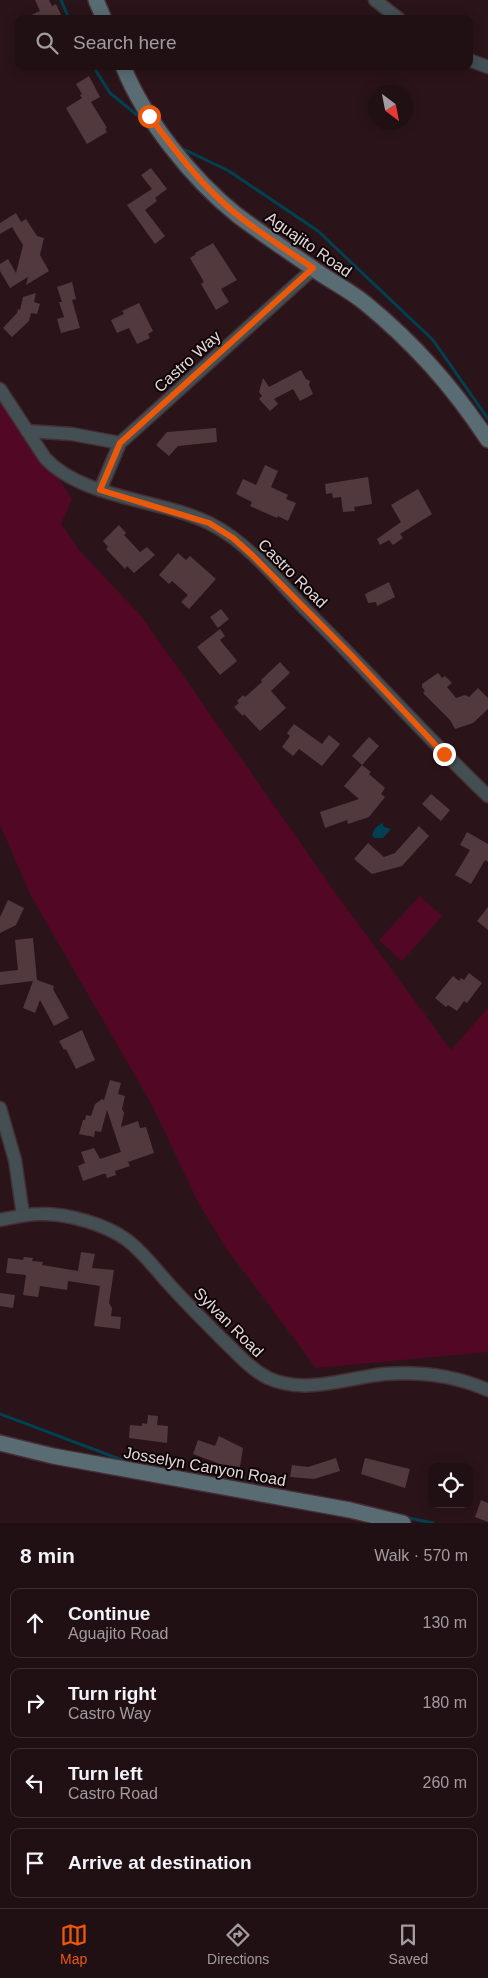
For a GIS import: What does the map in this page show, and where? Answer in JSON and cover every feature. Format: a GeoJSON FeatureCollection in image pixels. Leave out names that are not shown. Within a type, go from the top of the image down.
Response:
{"type":"FeatureCollection","features":[{"type":"Feature","properties":{"kind":"street"},"geometry":{"type":"LineString","coordinates":[[96,0],[102,15]]}},
{"type":"Feature","properties":{"kind":"street"},"geometry":{"type":"LineString","coordinates":[[375,0],[394,15]]}},
{"type":"Feature","properties":{"kind":"street"},"geometry":{"type":"LineString","coordinates":[[473,61],[488,66]]}},
{"type":"Feature","properties":{"kind":"street","name":"Aguajito Road"},"geometry":{"type":"LineString","coordinates":[[125,70],[149,116],[203,182],[237,215],[364,302],[422,354],[450,387],[488,440]]}},
{"type":"Feature","properties":{"kind":"street","name":"Castro Way"},"geometry":{"type":"LineString","coordinates":[[100,490],[120,443],[313,268]]}},
{"type":"Feature","properties":{"kind":"street","name":"Castro Road"},"geometry":{"type":"LineString","coordinates":[[0,389],[45,458],[53,467],[100,490],[209,523],[233,538],[351,655],[444,754],[488,796]]}},
{"type":"Feature","properties":{"kind":"street"},"geometry":{"type":"LineString","coordinates":[[27,430],[72,434],[120,443]]}},
{"type":"Feature","properties":{"kind":"street"},"geometry":{"type":"LineString","coordinates":[[0,1108],[15,1160],[23,1215]]}},
{"type":"Feature","properties":{"kind":"street","name":"Sylvan Road"},"geometry":{"type":"LineString","coordinates":[[0,1220],[23,1215],[42,1214],[95,1224],[112,1231],[127,1240],[144,1255],[204,1321],[254,1370],[285,1384],[303,1386],[383,1374],[407,1373],[454,1377],[488,1390]]}},
{"type":"Feature","properties":{"kind":"street","name":"Josselyn Canyon Road"},"geometry":{"type":"LineString","coordinates":[[0,1444],[62,1458],[350,1510],[403,1523]]}},
{"type":"Feature","properties":{"kind":"shaded area"},"geometry":{"type":"Polygon","coordinates":[[[0,389],[72,499],[61,524],[80,551],[142,617],[339,898],[451,1050],[488,1008],[488,1352],[316,1368],[226,1248],[199,1204],[151,1103],[31,896],[0,825],[0,389]]]}},
{"type":"Feature","properties":{"kind":"shaded area"},"geometry":{"type":"Polygon","coordinates":[[[420,896],[442,916],[402,961],[379,940],[420,896]]]}},
{"type":"Feature","properties":{"kind":"water"},"geometry":{"type":"Polygon","coordinates":[[[382,823],[384,827],[391,829],[383,838],[374,838],[372,835],[375,828],[382,823]]]}},
{"type":"Feature","properties":{"kind":"building"},"geometry":{"type":"Polygon","coordinates":[[[35,0],[49,0],[52,6],[56,4],[61,15],[32,15],[40,11],[35,0]]]}},
{"type":"Feature","properties":{"kind":"building"},"geometry":{"type":"Polygon","coordinates":[[[89,76],[100,97],[91,102],[107,128],[105,129],[107,132],[87,144],[66,108],[82,98],[80,95],[82,94],[76,84],[89,76]]]}},
{"type":"Feature","properties":{"kind":"building"},"geometry":{"type":"Polygon","coordinates":[[[151,168],[167,189],[155,198],[157,201],[145,210],[165,236],[155,244],[127,205],[152,189],[141,175],[151,168]]]}},
{"type":"Feature","properties":{"kind":"building"},"geometry":{"type":"Polygon","coordinates":[[[16,213],[21,222],[26,219],[37,236],[44,238],[40,255],[49,271],[26,285],[28,277],[10,288],[0,271],[0,264],[8,259],[16,273],[23,245],[12,227],[0,234],[0,223],[16,213]]]}},
{"type":"Feature","properties":{"kind":"building"},"geometry":{"type":"Polygon","coordinates":[[[213,243],[237,280],[221,289],[229,302],[216,310],[201,284],[204,282],[190,258],[213,243]]]}},
{"type":"Feature","properties":{"kind":"building"},"geometry":{"type":"Polygon","coordinates":[[[72,282],[76,299],[72,300],[80,328],[61,333],[57,319],[64,317],[57,287],[72,282]]]}},
{"type":"Feature","properties":{"kind":"building"},"geometry":{"type":"Polygon","coordinates":[[[36,293],[34,302],[40,304],[37,314],[31,313],[29,321],[12,337],[3,328],[17,313],[18,309],[20,310],[23,297],[36,293]]]}},
{"type":"Feature","properties":{"kind":"building"},"geometry":{"type":"Polygon","coordinates":[[[139,303],[153,331],[148,334],[150,338],[137,344],[129,328],[117,333],[111,320],[124,314],[122,311],[139,303]]]}},
{"type":"Feature","properties":{"kind":"building"},"geometry":{"type":"Polygon","coordinates":[[[301,370],[306,379],[310,381],[309,385],[313,394],[300,401],[293,389],[274,399],[278,404],[270,411],[259,399],[262,396],[259,392],[263,378],[269,387],[301,370]]]}},
{"type":"Feature","properties":{"kind":"building"},"geometry":{"type":"Polygon","coordinates":[[[216,428],[217,442],[178,446],[169,456],[156,445],[167,432],[216,428]]]}},
{"type":"Feature","properties":{"kind":"building"},"geometry":{"type":"Polygon","coordinates":[[[265,465],[278,471],[271,487],[288,495],[286,499],[296,503],[288,521],[250,506],[252,502],[236,494],[243,479],[256,485],[265,465]]]}},
{"type":"Feature","properties":{"kind":"building"},"geometry":{"type":"Polygon","coordinates":[[[368,477],[372,504],[354,507],[355,511],[343,512],[341,497],[333,498],[332,493],[326,494],[325,484],[368,477]]]}},
{"type":"Feature","properties":{"kind":"building"},"geometry":{"type":"Polygon","coordinates":[[[418,489],[432,514],[400,534],[403,538],[393,545],[389,540],[380,545],[377,539],[401,522],[391,505],[418,489]]]}},
{"type":"Feature","properties":{"kind":"building"},"geometry":{"type":"Polygon","coordinates":[[[119,525],[126,533],[124,535],[140,552],[147,547],[155,555],[134,573],[127,566],[125,569],[106,549],[108,547],[103,541],[119,525]]]}},
{"type":"Feature","properties":{"kind":"building"},"geometry":{"type":"Polygon","coordinates":[[[178,553],[186,560],[190,556],[216,579],[189,609],[181,602],[188,595],[172,581],[169,584],[159,575],[178,553]]]}},
{"type":"Feature","properties":{"kind":"building"},"geometry":{"type":"Polygon","coordinates":[[[389,582],[395,597],[377,606],[376,602],[368,603],[365,594],[389,582]]]}},
{"type":"Feature","properties":{"kind":"building"},"geometry":{"type":"Polygon","coordinates":[[[221,609],[229,619],[218,628],[210,617],[221,609]]]}},
{"type":"Feature","properties":{"kind":"building"},"geometry":{"type":"Polygon","coordinates":[[[220,629],[225,636],[220,640],[237,661],[220,675],[197,647],[220,629]]]}},
{"type":"Feature","properties":{"kind":"building"},"geometry":{"type":"Polygon","coordinates":[[[280,662],[290,673],[271,691],[286,708],[260,731],[244,714],[243,716],[234,707],[239,703],[237,701],[243,695],[245,697],[262,682],[261,680],[280,662]]]}},
{"type":"Feature","properties":{"kind":"building"},"geometry":{"type":"Polygon","coordinates":[[[438,673],[442,678],[445,676],[452,683],[447,687],[456,698],[465,695],[469,697],[478,688],[488,698],[488,709],[473,723],[455,729],[450,720],[423,693],[425,691],[422,684],[438,673]]]}},
{"type":"Feature","properties":{"kind":"building"},"geometry":{"type":"Polygon","coordinates":[[[294,724],[322,744],[329,735],[340,744],[322,766],[299,749],[293,756],[282,747],[290,736],[287,733],[294,724]]]}},
{"type":"Feature","properties":{"kind":"building"},"geometry":{"type":"Polygon","coordinates":[[[369,737],[379,746],[362,765],[352,756],[369,737]]]}},
{"type":"Feature","properties":{"kind":"building"},"geometry":{"type":"Polygon","coordinates":[[[362,765],[385,788],[381,794],[385,797],[369,817],[348,824],[347,820],[325,828],[320,812],[359,799],[344,786],[362,765]]]}},
{"type":"Feature","properties":{"kind":"building"},"geometry":{"type":"Polygon","coordinates":[[[431,794],[450,810],[441,821],[422,804],[431,794]]]}},
{"type":"Feature","properties":{"kind":"building"},"geometry":{"type":"Polygon","coordinates":[[[419,826],[429,836],[402,866],[372,874],[354,859],[368,843],[384,857],[395,853],[419,826]]]}},
{"type":"Feature","properties":{"kind":"building"},"geometry":{"type":"Polygon","coordinates":[[[467,832],[488,844],[488,862],[485,860],[471,884],[455,875],[470,850],[460,845],[467,832]]]}},
{"type":"Feature","properties":{"kind":"building"},"geometry":{"type":"Polygon","coordinates":[[[8,900],[24,908],[16,925],[0,933],[0,917],[8,900]]]}},
{"type":"Feature","properties":{"kind":"building"},"geometry":{"type":"Polygon","coordinates":[[[488,907],[488,930],[477,921],[488,907]]]}},
{"type":"Feature","properties":{"kind":"building"},"geometry":{"type":"Polygon","coordinates":[[[33,938],[37,980],[54,986],[53,989],[69,1018],[54,1026],[40,1000],[35,1013],[23,1008],[33,981],[0,985],[0,972],[18,970],[15,940],[33,938]]]}},
{"type":"Feature","properties":{"kind":"building"},"geometry":{"type":"Polygon","coordinates":[[[469,973],[482,983],[467,1003],[464,1001],[457,1011],[448,1005],[446,1007],[435,998],[453,976],[459,981],[461,978],[464,980],[469,973]]]}},
{"type":"Feature","properties":{"kind":"building"},"geometry":{"type":"Polygon","coordinates":[[[82,1030],[95,1060],[76,1069],[66,1049],[64,1050],[59,1041],[82,1030]]]}},
{"type":"Feature","properties":{"kind":"building"},"geometry":{"type":"Polygon","coordinates":[[[110,1080],[121,1083],[118,1094],[125,1096],[121,1127],[138,1121],[140,1128],[146,1127],[154,1153],[128,1162],[130,1166],[115,1171],[116,1175],[107,1178],[106,1174],[103,1174],[83,1181],[78,1166],[85,1163],[81,1152],[94,1148],[100,1159],[121,1152],[107,1110],[101,1132],[95,1131],[94,1137],[79,1134],[86,1115],[91,1116],[95,1104],[102,1099],[104,1100],[110,1080]]]}},
{"type":"Feature","properties":{"kind":"building"},"geometry":{"type":"Polygon","coordinates":[[[81,1252],[95,1254],[92,1268],[114,1270],[109,1303],[112,1308],[111,1316],[121,1317],[120,1329],[94,1326],[100,1286],[68,1281],[67,1290],[40,1286],[38,1297],[23,1295],[26,1275],[6,1273],[8,1258],[23,1260],[24,1257],[33,1258],[32,1261],[43,1262],[42,1265],[78,1271],[81,1252]]]}},
{"type":"Feature","properties":{"kind":"building"},"geometry":{"type":"Polygon","coordinates":[[[0,1293],[15,1295],[13,1308],[0,1306],[0,1293]]]}},
{"type":"Feature","properties":{"kind":"building"},"geometry":{"type":"Polygon","coordinates":[[[148,1415],[158,1416],[157,1425],[168,1426],[167,1443],[129,1438],[130,1425],[142,1426],[142,1423],[147,1424],[148,1415]]]}},
{"type":"Feature","properties":{"kind":"building"},"geometry":{"type":"Polygon","coordinates":[[[219,1436],[243,1448],[240,1467],[220,1464],[193,1454],[198,1440],[215,1446],[219,1436]]]}},
{"type":"Feature","properties":{"kind":"building"},"geometry":{"type":"Polygon","coordinates":[[[336,1458],[340,1471],[314,1479],[290,1477],[292,1465],[308,1467],[336,1458]]]}},
{"type":"Feature","properties":{"kind":"building"},"geometry":{"type":"Polygon","coordinates":[[[365,1458],[410,1469],[405,1488],[361,1474],[365,1458]]]}},
{"type":"Feature","properties":{"kind":"building"},"geometry":{"type":"Polygon","coordinates":[[[481,1500],[488,1503],[488,1522],[475,1517],[481,1500]]]}},
{"type":"Feature","properties":{"kind":"waterway"},"geometry":{"type":"LineString","coordinates":[[61,0],[67,15]]}},
{"type":"Feature","properties":{"kind":"waterway"},"geometry":{"type":"LineString","coordinates":[[96,70],[110,93],[142,119]]}},
{"type":"Feature","properties":{"kind":"waterway"},"geometry":{"type":"LineString","coordinates":[[179,147],[229,171],[318,231],[433,340],[488,419]]}},
{"type":"Feature","properties":{"kind":"waterway"},"geometry":{"type":"LineString","coordinates":[[0,1414],[130,1463]]}},
{"type":"Feature","properties":{"kind":"waterway"},"geometry":{"type":"LineString","coordinates":[[404,1517],[433,1523]]}},
{"type":"Feature","properties":{"kind":"route"},"geometry":{"type":"LineString","coordinates":[[149,116],[190,169],[216,196],[237,215],[313,268],[120,443],[100,490],[165,508],[209,523],[233,538],[351,655],[444,754]]}}]}
